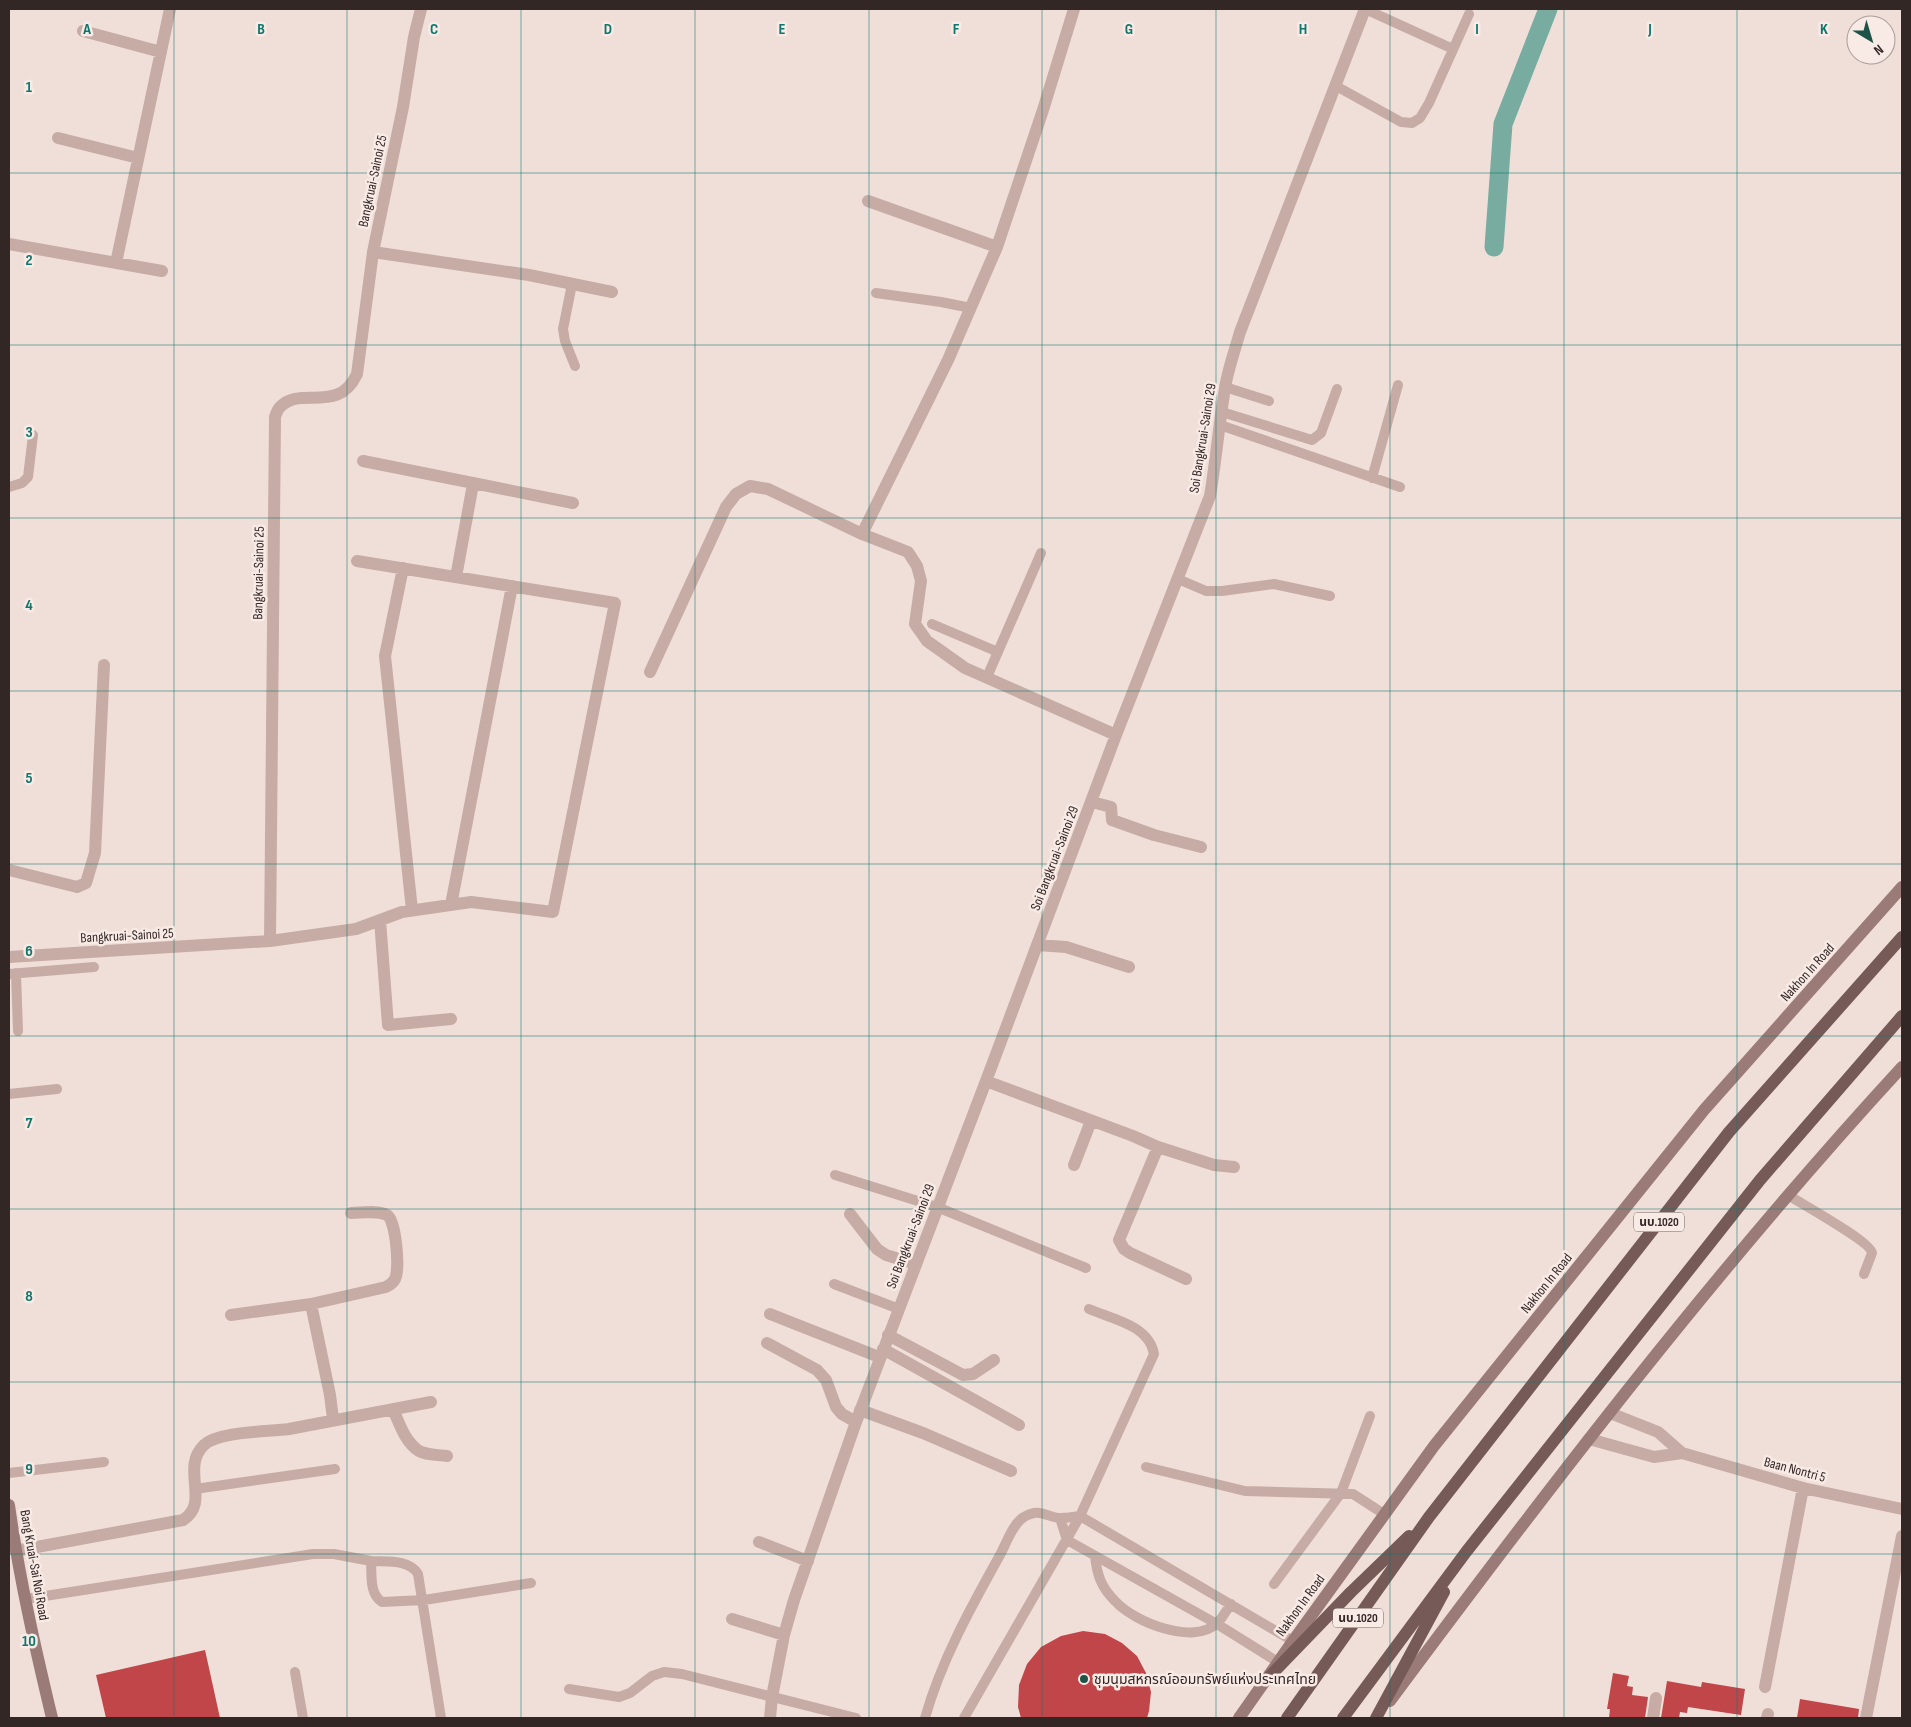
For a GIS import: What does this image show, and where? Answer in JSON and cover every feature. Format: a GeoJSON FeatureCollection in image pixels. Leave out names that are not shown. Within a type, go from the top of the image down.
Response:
{"type":"FeatureCollection","features":[{"type":"Feature","properties":{"kind":"main road","name":"Nakhon In Road"},"geometry":{"type":"LineString","coordinates":[[1239,1718],[1440,1438],[1704,1110],[1902,887]]}},
{"type":"Feature","properties":{"kind":"main road","name":"นบ.1020"},"geometry":{"type":"LineString","coordinates":[[1287,1718],[1429,1517],[1729,1132],[1902,937]]}},
{"type":"Feature","properties":{"kind":"main road"},"geometry":{"type":"LineString","coordinates":[[1342,1718],[1466,1552],[1760,1180],[1902,1016]]}},
{"type":"Feature","properties":{"kind":"main road"},"geometry":{"type":"LineString","coordinates":[[1376,1718],[1589,1439],[1721,1274],[1788,1195],[1902,1067]]}},
{"type":"Feature","properties":{"kind":"main road","name":"Bang Kruai-Sai Noi Road"},"geometry":{"type":"LineString","coordinates":[[9,1505],[15,1551],[52,1718]]}},
{"type":"Feature","properties":{"kind":"main road"},"geometry":{"type":"LineString","coordinates":[[1266,1680],[1351,1592],[1429,1517]]}},
{"type":"Feature","properties":{"kind":"main road"},"geometry":{"type":"LineString","coordinates":[[1376,1718],[1466,1552]]}},
{"type":"Feature","properties":{"kind":"street"},"geometry":{"type":"LineString","coordinates":[[116,263],[170,9]]}},
{"type":"Feature","properties":{"kind":"street","name":"Bangkruai-Sainoi 25"},"geometry":{"type":"LineString","coordinates":[[9,957],[270,941],[275,417],[280,407],[291,400],[338,395],[352,386],[358,374],[373,252],[421,9]]}},
{"type":"Feature","properties":{"kind":"street"},"geometry":{"type":"LineString","coordinates":[[862,534],[948,360],[997,247],[1037,129],[1074,9]]}},
{"type":"Feature","properties":{"kind":"street","name":"Soi Bangkruai-Sainoi 29"},"geometry":{"type":"LineString","coordinates":[[770,1718],[784,1635],[858,1416],[1116,735],[1210,496],[1225,387],[1240,332],[1365,9]]}},
{"type":"Feature","properties":{"kind":"street"},"geometry":{"type":"LineString","coordinates":[[83,31],[161,52]]}},
{"type":"Feature","properties":{"kind":"street"},"geometry":{"type":"LineString","coordinates":[[58,138],[138,158]]}},
{"type":"Feature","properties":{"kind":"street"},"geometry":{"type":"LineString","coordinates":[[868,201],[997,247]]}},
{"type":"Feature","properties":{"kind":"street"},"geometry":{"type":"LineString","coordinates":[[9,244],[162,271]]}},
{"type":"Feature","properties":{"kind":"street"},"geometry":{"type":"LineString","coordinates":[[373,252],[529,275],[612,292]]}},
{"type":"Feature","properties":{"kind":"street"},"geometry":{"type":"LineString","coordinates":[[363,461],[573,503]]}},
{"type":"Feature","properties":{"kind":"street"},"geometry":{"type":"LineString","coordinates":[[456,577],[473,484]]}},
{"type":"Feature","properties":{"kind":"street"},"geometry":{"type":"LineString","coordinates":[[650,672],[726,507],[736,494],[750,486],[768,490],[862,534],[908,552],[917,566],[921,581],[915,624],[927,641],[965,668],[1116,735]]}},
{"type":"Feature","properties":{"kind":"street"},"geometry":{"type":"LineString","coordinates":[[270,941],[356,929],[402,912],[471,902],[553,912],[615,603],[357,561]]}},
{"type":"Feature","properties":{"kind":"street"},"geometry":{"type":"LineString","coordinates":[[403,568],[385,656],[412,910]]}},
{"type":"Feature","properties":{"kind":"street"},"geometry":{"type":"LineString","coordinates":[[451,905],[512,586]]}},
{"type":"Feature","properties":{"kind":"street"},"geometry":{"type":"LineString","coordinates":[[9,870],[77,887],[86,884],[95,853],[104,665]]}},
{"type":"Feature","properties":{"kind":"street"},"geometry":{"type":"LineString","coordinates":[[1092,802],[1111,807],[1112,820],[1154,835],[1201,847]]}},
{"type":"Feature","properties":{"kind":"street"},"geometry":{"type":"LineString","coordinates":[[380,920],[388,1024],[451,1019]]}},
{"type":"Feature","properties":{"kind":"street"},"geometry":{"type":"LineString","coordinates":[[1037,945],[1066,947],[1129,967]]}},
{"type":"Feature","properties":{"kind":"street"},"geometry":{"type":"LineString","coordinates":[[986,1081],[1158,1147],[1214,1165],[1234,1167]]}},
{"type":"Feature","properties":{"kind":"street"},"geometry":{"type":"LineString","coordinates":[[1074,1164],[1092,1121]]}},
{"type":"Feature","properties":{"kind":"street"},"geometry":{"type":"LineString","coordinates":[[1158,1147],[1119,1240],[1124,1249],[1130,1253],[1186,1279]]}},
{"type":"Feature","properties":{"kind":"street"},"geometry":{"type":"LineString","coordinates":[[231,1316],[310,1304],[386,1287],[394,1281],[397,1272],[395,1230],[392,1220],[388,1215],[380,1213],[351,1212]]}},
{"type":"Feature","properties":{"kind":"street"},"geometry":{"type":"LineString","coordinates":[[850,1214],[878,1249],[886,1254],[916,1264]]}},
{"type":"Feature","properties":{"kind":"street"},"geometry":{"type":"LineString","coordinates":[[310,1304],[330,1395],[333,1419]]}},
{"type":"Feature","properties":{"kind":"street"},"geometry":{"type":"LineString","coordinates":[[770,1314],[881,1353],[1019,1426]]}},
{"type":"Feature","properties":{"kind":"street"},"geometry":{"type":"LineString","coordinates":[[888,1335],[963,1375],[974,1374],[994,1360]]}},
{"type":"Feature","properties":{"kind":"street"},"geometry":{"type":"LineString","coordinates":[[767,1343],[817,1370],[826,1380],[836,1408],[842,1414],[858,1416],[923,1433],[1011,1470]]}},
{"type":"Feature","properties":{"kind":"street"},"geometry":{"type":"LineString","coordinates":[[15,1551],[183,1520],[191,1515],[196,1506],[193,1465],[198,1452],[207,1443],[221,1437],[288,1429],[431,1402]]}},
{"type":"Feature","properties":{"kind":"street"},"geometry":{"type":"LineString","coordinates":[[394,1409],[399,1426],[409,1442],[420,1451],[447,1456]]}},
{"type":"Feature","properties":{"kind":"street","name":"Baan Nontri 5"},"geometry":{"type":"LineString","coordinates":[[1610,1413],[1658,1432],[1682,1453]]}},
{"type":"Feature","properties":{"kind":"street","name":"Baan Nontri 5"},"geometry":{"type":"LineString","coordinates":[[1589,1439],[1654,1457],[1682,1453],[1803,1488],[1902,1509]]}},
{"type":"Feature","properties":{"kind":"street"},"geometry":{"type":"LineString","coordinates":[[1765,1687],[1803,1488]]}},
{"type":"Feature","properties":{"kind":"street"},"geometry":{"type":"LineString","coordinates":[[1866,1718],[1902,1536]]}},
{"type":"Feature","properties":{"kind":"street"},"geometry":{"type":"LineString","coordinates":[[759,1542],[808,1561]]}},
{"type":"Feature","properties":{"kind":"street"},"geometry":{"type":"LineString","coordinates":[[732,1619],[784,1635]]}},
{"type":"Feature","properties":{"kind":"street"},"geometry":{"type":"LineString","coordinates":[[1653,1718],[1656,1698]]}},
{"type":"Feature","properties":{"kind":"lane"},"geometry":{"type":"LineString","coordinates":[[1365,9],[1453,49]]}},
{"type":"Feature","properties":{"kind":"lane"},"geometry":{"type":"LineString","coordinates":[[1336,86],[1401,122],[1412,123],[1420,118],[1429,103],[1469,14]]}},
{"type":"Feature","properties":{"kind":"lane"},"geometry":{"type":"LineString","coordinates":[[572,284],[563,329],[565,342],[575,366]]}},
{"type":"Feature","properties":{"kind":"lane"},"geometry":{"type":"LineString","coordinates":[[876,293],[971,308]]}},
{"type":"Feature","properties":{"kind":"lane"},"geometry":{"type":"LineString","coordinates":[[1372,478],[1398,385]]}},
{"type":"Feature","properties":{"kind":"lane"},"geometry":{"type":"LineString","coordinates":[[1225,387],[1269,401]]}},
{"type":"Feature","properties":{"kind":"lane"},"geometry":{"type":"LineString","coordinates":[[1221,418],[1312,440],[1320,433],[1337,389]]}},
{"type":"Feature","properties":{"kind":"lane"},"geometry":{"type":"LineString","coordinates":[[1221,418],[1372,478],[1400,487]]}},
{"type":"Feature","properties":{"kind":"lane"},"geometry":{"type":"LineString","coordinates":[[9,487],[22,483],[28,477],[33,435]]}},
{"type":"Feature","properties":{"kind":"lane"},"geometry":{"type":"LineString","coordinates":[[988,678],[1041,553]]}},
{"type":"Feature","properties":{"kind":"lane"},"geometry":{"type":"LineString","coordinates":[[1178,580],[1206,591],[1222,591],[1274,584],[1330,596]]}},
{"type":"Feature","properties":{"kind":"lane"},"geometry":{"type":"LineString","coordinates":[[932,624],[998,652]]}},
{"type":"Feature","properties":{"kind":"lane"},"geometry":{"type":"LineString","coordinates":[[18,1031],[12,973],[94,967]]}},
{"type":"Feature","properties":{"kind":"lane"},"geometry":{"type":"LineString","coordinates":[[9,1094],[58,1090]]}},
{"type":"Feature","properties":{"kind":"lane"},"geometry":{"type":"LineString","coordinates":[[835,1175],[937,1207],[1086,1268]]}},
{"type":"Feature","properties":{"kind":"lane"},"geometry":{"type":"LineString","coordinates":[[1788,1195],[1856,1236],[1870,1247],[1872,1253],[1864,1274]]}},
{"type":"Feature","properties":{"kind":"lane"},"geometry":{"type":"LineString","coordinates":[[834,1284],[899,1309]]}},
{"type":"Feature","properties":{"kind":"lane"},"geometry":{"type":"LineString","coordinates":[[964,1718],[1080,1516],[1154,1354],[1153,1344],[1148,1336],[1140,1330],[1088,1309]]}},
{"type":"Feature","properties":{"kind":"lane"},"geometry":{"type":"LineString","coordinates":[[1274,1584],[1341,1493],[1370,1416]]}},
{"type":"Feature","properties":{"kind":"lane"},"geometry":{"type":"LineString","coordinates":[[9,1473],[104,1462]]}},
{"type":"Feature","properties":{"kind":"lane"},"geometry":{"type":"LineString","coordinates":[[1146,1467],[1246,1491],[1353,1494],[1384,1514]]}},
{"type":"Feature","properties":{"kind":"lane"},"geometry":{"type":"LineString","coordinates":[[195,1490],[335,1468]]}},
{"type":"Feature","properties":{"kind":"lane"},"geometry":{"type":"LineString","coordinates":[[925,1718],[933,1692],[967,1615],[1013,1531],[1022,1518],[1031,1513],[1042,1512],[1060,1518],[1080,1516],[1293,1641]]}},
{"type":"Feature","properties":{"kind":"lane"},"geometry":{"type":"LineString","coordinates":[[1060,1518],[1067,1540],[1217,1624],[1278,1662]]}},
{"type":"Feature","properties":{"kind":"lane"},"geometry":{"type":"LineString","coordinates":[[26,1599],[297,1555],[334,1554],[371,1561],[405,1563],[414,1567],[418,1574],[424,1600],[441,1718]]}},
{"type":"Feature","properties":{"kind":"lane"},"geometry":{"type":"LineString","coordinates":[[1095,1556],[1097,1575],[1115,1602],[1132,1616],[1149,1624],[1171,1630],[1202,1631],[1217,1624],[1230,1604]]}},
{"type":"Feature","properties":{"kind":"lane"},"geometry":{"type":"LineString","coordinates":[[371,1561],[372,1583],[378,1599],[382,1602],[424,1600],[531,1583]]}},
{"type":"Feature","properties":{"kind":"lane"},"geometry":{"type":"LineString","coordinates":[[295,1672],[303,1718]]}},
{"type":"Feature","properties":{"kind":"lane"},"geometry":{"type":"LineString","coordinates":[[569,1689],[619,1697],[630,1694],[652,1676],[664,1672],[682,1674],[856,1718]]}},
{"type":"Feature","properties":{"kind":"building","name":"ชุมนุมสหกรณ์ออมทรัพย์แห่งประเทศไทย"},"geometry":{"type":"Polygon","coordinates":[[[1083,1631],[1105,1634],[1122,1643],[1137,1656],[1146,1673],[1151,1692],[1147,1718],[1021,1718],[1018,1707],[1019,1685],[1027,1664],[1041,1647],[1061,1636],[1083,1631]]]}},
{"type":"Feature","properties":{"kind":"building"},"geometry":{"type":"Polygon","coordinates":[[[205,1650],[220,1718],[106,1718],[96,1675],[205,1650]]]}},
{"type":"Feature","properties":{"kind":"building"},"geometry":{"type":"Polygon","coordinates":[[[1613,1673],[1629,1676],[1627,1686],[1633,1687],[1632,1695],[1648,1697],[1645,1718],[1609,1718],[1610,1709],[1607,1709],[1613,1673]]]}},
{"type":"Feature","properties":{"kind":"building"},"geometry":{"type":"Polygon","coordinates":[[[1667,1681],[1701,1687],[1702,1682],[1745,1689],[1741,1715],[1688,1707],[1687,1713],[1680,1712],[1679,1718],[1661,1718],[1667,1681]]]}},
{"type":"Feature","properties":{"kind":"building"},"geometry":{"type":"Polygon","coordinates":[[[1800,1699],[1859,1709],[1858,1718],[1797,1718],[1800,1699]]]}},
{"type":"Feature","properties":{"kind":"waterway"},"geometry":{"type":"LineString","coordinates":[[1494,247],[1503,124],[1548,9]]}},
{"type":"Feature","properties":{"kind":"place","name":"ชุมนุมสหกรณ์ออมทรัพย์แห่งประเทศไทย"},"geometry":{"type":"Point","coordinates":[1084,1679]}}]}
